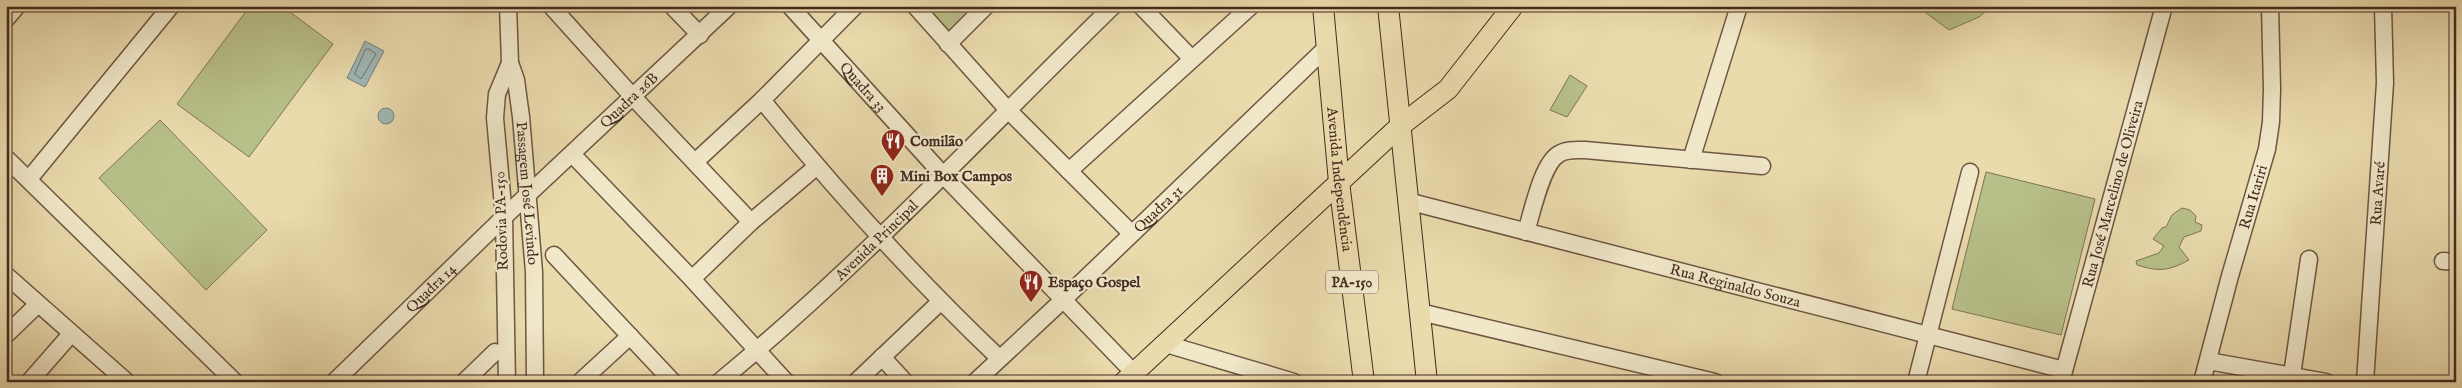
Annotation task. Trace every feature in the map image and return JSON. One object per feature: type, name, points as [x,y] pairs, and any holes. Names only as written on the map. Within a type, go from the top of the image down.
[{"type":"main road","name":"Avenida Independência","points":[[1323,6],[1339,182],[1364,382]]},
{"type":"main road","points":[[1388,6],[1427,382]]},
{"type":"main road","points":[[1129,377],[1400,126],[1448,89],[1513,6]]},
{"type":"street","points":[[6,19],[16,6]]},
{"type":"street","points":[[28,179],[171,6]]},
{"type":"street","name":"Passagem José Levindo","points":[[508,6],[510,63],[520,102],[534,272],[535,382]]},
{"type":"street","points":[[552,6],[633,97],[752,222]]},
{"type":"street","points":[[672,6],[700,35]]},
{"type":"street","name":"Quadra 26B","points":[[528,195],[729,6]]},
{"type":"street","name":"Quadra 33","points":[[790,6],[943,175],[1064,299]]},
{"type":"street","points":[[695,162],[762,100],[820,39],[855,6]]},
{"type":"street","points":[[914,6],[1008,109],[1131,233]]},
{"type":"street","points":[[948,44],[986,6]]},
{"type":"street","name":"Avenida Principal","points":[[719,382],[756,351],[880,237],[1113,6]]},
{"type":"street","points":[[1141,6],[1192,59]]},
{"type":"street","points":[[1068,171],[1250,6]]},
{"type":"street","points":[[1690,160],[1739,6]]},
{"type":"street","name":"Rua José Marcelino de Oliveira","points":[[2063,376],[2164,6]]},
{"type":"street","name":"Rua Itariri","points":[[2202,382],[2267,149],[2272,89],[2270,6]]},
{"type":"street","name":"Rua Avaré","points":[[2365,382],[2385,84],[2382,6]]},
{"type":"street","name":"Quadra 31","points":[[975,382],[998,358],[1064,299],[1327,47]]},
{"type":"street","name":"Rodovia PA-150","points":[[506,382],[504,217],[496,103],[502,80],[510,63]]},
{"type":"street","points":[[762,100],[816,166],[880,237],[940,302],[998,358]]},
{"type":"street","points":[[1526,232],[1547,167],[1559,153],[1585,150],[1762,166]]},
{"type":"street","points":[[572,154],[692,279],[786,382]]},
{"type":"street","points":[[6,158],[235,382]]},
{"type":"street","points":[[692,279],[752,222],[816,166]]},
{"type":"street","points":[[1916,382],[1970,172]]},
{"type":"street","name":"Quadra 14","points":[[334,382],[528,195]]},
{"type":"street","name":"Rua Reginaldo Souza","points":[[1407,201],[1928,336],[2063,376]]},
{"type":"street","points":[[554,254],[673,382]]},
{"type":"street","points":[[2301,378],[2309,259]]},
{"type":"street","points":[[6,275],[127,382]]},
{"type":"street","points":[[1064,299],[1129,377]]},
{"type":"street","points":[[856,382],[940,302]]},
{"type":"street","points":[[6,335],[38,304]]},
{"type":"street","points":[[1420,312],[1715,382]]},
{"type":"street","points":[[29,382],[71,334]]},
{"type":"street","points":[[580,382],[630,336]]},
{"type":"street","points":[[1166,344],[1294,382]]},
{"type":"street","points":[[464,382],[495,352]]},
{"type":"street","points":[[882,357],[905,382]]},
{"type":"street","points":[[2208,361],[2326,382]]},
{"type":"green space","points":[[250,6],[282,6],[333,44],[249,157],[177,104]]},
{"type":"green space","points":[[919,6],[965,6],[973,15],[950,38]]},
{"type":"green space","points":[[1927,6],[1992,6],[1979,17],[1949,30],[1925,12]]},
{"type":"green space","points":[[1570,75],[1587,86],[1567,117],[1550,110]]},
{"type":"green space","points":[[160,120],[267,230],[206,290],[99,178]]},
{"type":"green space","points":[[1986,172],[2095,199],[2061,335],[1952,309]]},
{"type":"green space","points":[[2182,208],[2190,210],[2196,216],[2195,222],[2202,225],[2201,231],[2184,237],[2179,247],[2189,260],[2164,269],[2152,269],[2137,265],[2136,261],[2159,253],[2164,246],[2153,239],[2162,228],[2166,227],[2172,215]]},
{"type":"water","points":[[365,41],[384,51],[365,87],[347,78]]},
{"type":"water","points":[[383,108],[389,108],[394,113],[392,122],[383,124],[378,119],[378,113]]},
{"type":"place","name":"Comilão","points":[[893,162]]},
{"type":"place","name":"Mini Box Campos","points":[[882,197]]},
{"type":"place","name":"Espaço Gospel","points":[[1031,303]]}]
